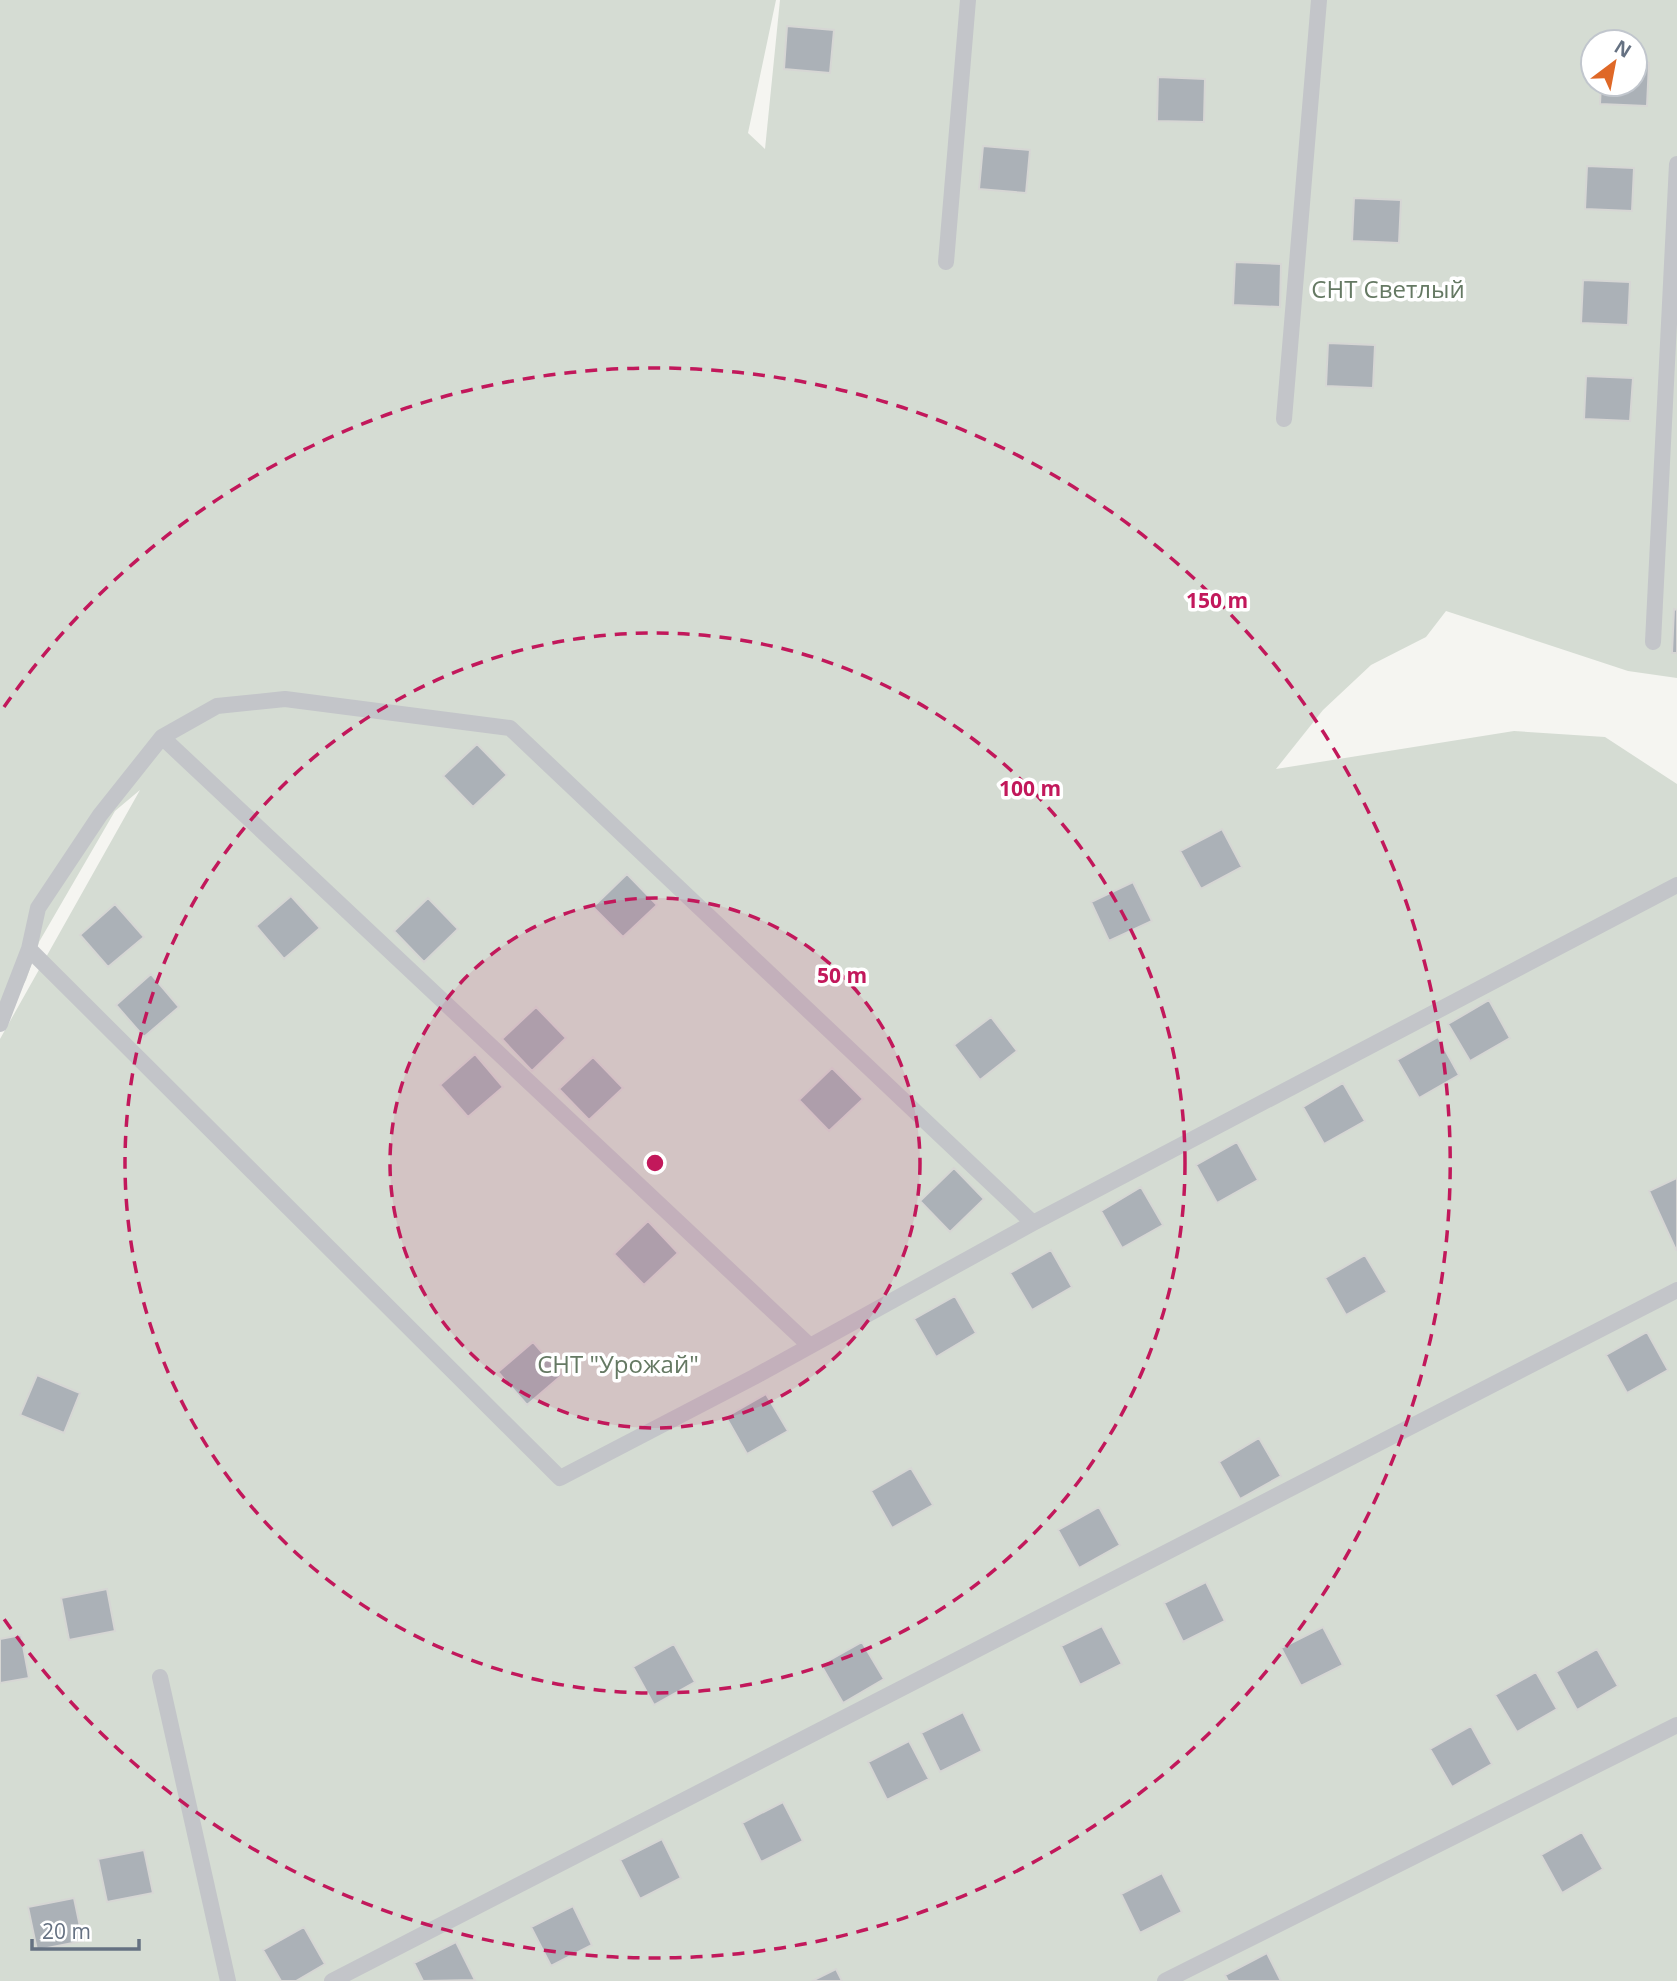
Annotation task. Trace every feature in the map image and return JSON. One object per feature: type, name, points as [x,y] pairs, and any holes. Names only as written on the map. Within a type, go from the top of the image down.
[{"type":"lane","points":[[946,262],[968,0]]},
{"type":"lane","points":[[1284,419],[1319,0]]},
{"type":"lane","points":[[1653,642],[1677,164]]},
{"type":"lane","points":[[0,1024],[29,949],[38,908],[100,816],[162,737],[218,706],[285,699],[510,728],[1033,1223]]},
{"type":"lane","points":[[162,737],[810,1346]]},
{"type":"lane","points":[[29,949],[560,1478],[810,1346],[1033,1223],[1677,885]]},
{"type":"lane","points":[[0,1007],[29,949]]},
{"type":"lane","points":[[332,1981],[1677,1290]]},
{"type":"lane","points":[[160,1677],[228,1981]]},
{"type":"lane","points":[[1165,1981],[1677,1725]]},
{"type":"green space","name":"СНТ \"Урожай\"","points":[[0,0],[776,0],[748,133],[765,149],[780,0],[1677,0],[1677,678],[1628,671],[1446,611],[1426,637],[1371,665],[1323,710],[1276,769],[1514,731],[1605,737],[1677,784],[1677,1981],[0,1981],[0,1039],[140,790],[115,811],[39,942],[26,980],[0,1024]]},
{"type":"building","points":[[787,26],[834,30],[830,73],[784,69]]},
{"type":"building","points":[[1158,77],[1205,79],[1204,122],[1157,121]]},
{"type":"building","points":[[1600,98],[1647,98],[1647,106],[1600,104]]},
{"type":"building","points":[[983,146],[1030,150],[1026,193],[979,189]]},
{"type":"building","points":[[1587,166],[1634,168],[1632,211],[1585,209]]},
{"type":"building","points":[[1354,198],[1401,200],[1399,243],[1352,241]]},
{"type":"building","points":[[1235,262],[1281,264],[1280,307],[1233,305]]},
{"type":"building","points":[[1583,280],[1630,282],[1628,325],[1581,323]]},
{"type":"building","points":[[1328,343],[1375,345],[1373,388],[1326,386]]},
{"type":"building","points":[[1586,376],[1633,378],[1630,421],[1584,419]]},
{"type":"building","points":[[1674,609],[1677,610],[1677,653],[1672,653]]},
{"type":"building","points":[[477,744],[507,775],[473,807],[443,776]]},
{"type":"building","points":[[1222,829],[1242,867],[1201,889],[1180,851]]},
{"type":"building","points":[[627,874],[657,905],[623,937],[593,907]]},
{"type":"building","points":[[1133,882],[1152,921],[1109,941],[1091,902]]},
{"type":"building","points":[[291,896],[320,928],[284,959],[256,926]]},
{"type":"building","points":[[428,898],[458,929],[424,962],[394,931]]},
{"type":"building","points":[[115,904],[144,937],[108,967],[80,935]]},
{"type":"building","points":[[151,974],[179,1007],[144,1037],[116,1005]]},
{"type":"building","points":[[1489,1000],[1510,1038],[1470,1061],[1448,1024]]},
{"type":"building","points":[[536,1007],[566,1038],[532,1071],[502,1039]]},
{"type":"building","points":[[991,1017],[1017,1051],[980,1080],[954,1045]]},
{"type":"building","points":[[1438,1037],[1459,1075],[1419,1098],[1397,1060]]},
{"type":"building","points":[[475,1054],[503,1087],[468,1117],[440,1085]]},
{"type":"building","points":[[593,1057],[623,1088],[589,1120],[559,1089]]},
{"type":"building","points":[[832,1068],[863,1099],[829,1131],[799,1100]]},
{"type":"building","points":[[1343,1083],[1365,1121],[1324,1144],[1303,1107]]},
{"type":"building","points":[[1237,1142],[1258,1180],[1217,1203],[1196,1165]]},
{"type":"building","points":[[954,1168],[984,1199],[950,1232],[920,1201]]},
{"type":"building","points":[[1677,1178],[1677,1250],[1676,1250],[1649,1191]]},
{"type":"building","points":[[1141,1187],[1163,1225],[1122,1248],[1101,1211]]},
{"type":"building","points":[[648,1221],[678,1253],[644,1285],[614,1254]]},
{"type":"building","points":[[1051,1250],[1072,1287],[1032,1310],[1010,1273]]},
{"type":"building","points":[[1365,1255],[1387,1292],[1346,1315],[1325,1278]]},
{"type":"building","points":[[955,1296],[976,1333],[936,1357],[914,1319]]},
{"type":"building","points":[[1647,1332],[1668,1370],[1627,1393],[1606,1355]]},
{"type":"building","points":[[533,1342],[562,1375],[527,1405],[498,1372]]},
{"type":"building","points":[[37,1375],[80,1393],[64,1433],[20,1415]]},
{"type":"building","points":[[766,1394],[788,1431],[747,1454],[726,1417]]},
{"type":"building","points":[[1259,1438],[1281,1476],[1240,1499],[1219,1462]]},
{"type":"building","points":[[911,1468],[933,1505],[892,1528],[871,1491]]},
{"type":"building","points":[[1099,1507],[1120,1545],[1079,1568],[1058,1530]]},
{"type":"building","points":[[1206,1582],[1225,1621],[1183,1642],[1164,1603]]},
{"type":"building","points":[[107,1589],[115,1631],[69,1640],[61,1598]]},
{"type":"building","points":[[1102,1626],[1122,1664],[1080,1685],[1061,1646]]},
{"type":"building","points":[[1323,1627],[1343,1665],[1301,1686],[1281,1648]]},
{"type":"building","points":[[21,1635],[29,1678],[0,1683],[0,1639]]},
{"type":"building","points":[[862,1642],[884,1679],[843,1703],[821,1665]]},
{"type":"building","points":[[674,1644],[695,1682],[654,1705],[633,1667]]},
{"type":"building","points":[[1597,1649],[1618,1686],[1577,1710],[1556,1672]]},
{"type":"building","points":[[1536,1672],[1557,1709],[1517,1732],[1495,1695]]},
{"type":"building","points":[[963,1712],[982,1751],[940,1772],[921,1733]]},
{"type":"building","points":[[1471,1726],[1492,1764],[1452,1787],[1430,1749]]},
{"type":"building","points":[[909,1741],[929,1779],[887,1800],[868,1762]]},
{"type":"building","points":[[783,1802],[803,1841],[761,1862],[742,1823]]},
{"type":"building","points":[[1582,1832],[1603,1869],[1562,1893],[1541,1855]]},
{"type":"building","points":[[662,1839],[681,1878],[640,1899],[620,1860]]},
{"type":"building","points":[[144,1850],[153,1893],[107,1902],[98,1859]]},
{"type":"building","points":[[1162,1873],[1182,1912],[1140,1933],[1121,1894]]},
{"type":"building","points":[[74,1898],[83,1941],[37,1950],[28,1907]]},
{"type":"building","points":[[573,1906],[592,1945],[551,1966],[531,1927]]},
{"type":"building","points":[[304,1927],[325,1964],[296,1981],[281,1981],[263,1950]]},
{"type":"building","points":[[456,1942],[475,1980],[423,1981],[414,1963]]},
{"type":"building","points":[[1267,1953],[1281,1981],[1228,1981],[1225,1975]]},
{"type":"building","points":[[836,1969],[842,1981],[812,1981]]},
{"type":"park label","name":"СНТ Светлый","points":[[1388,288]]}]
